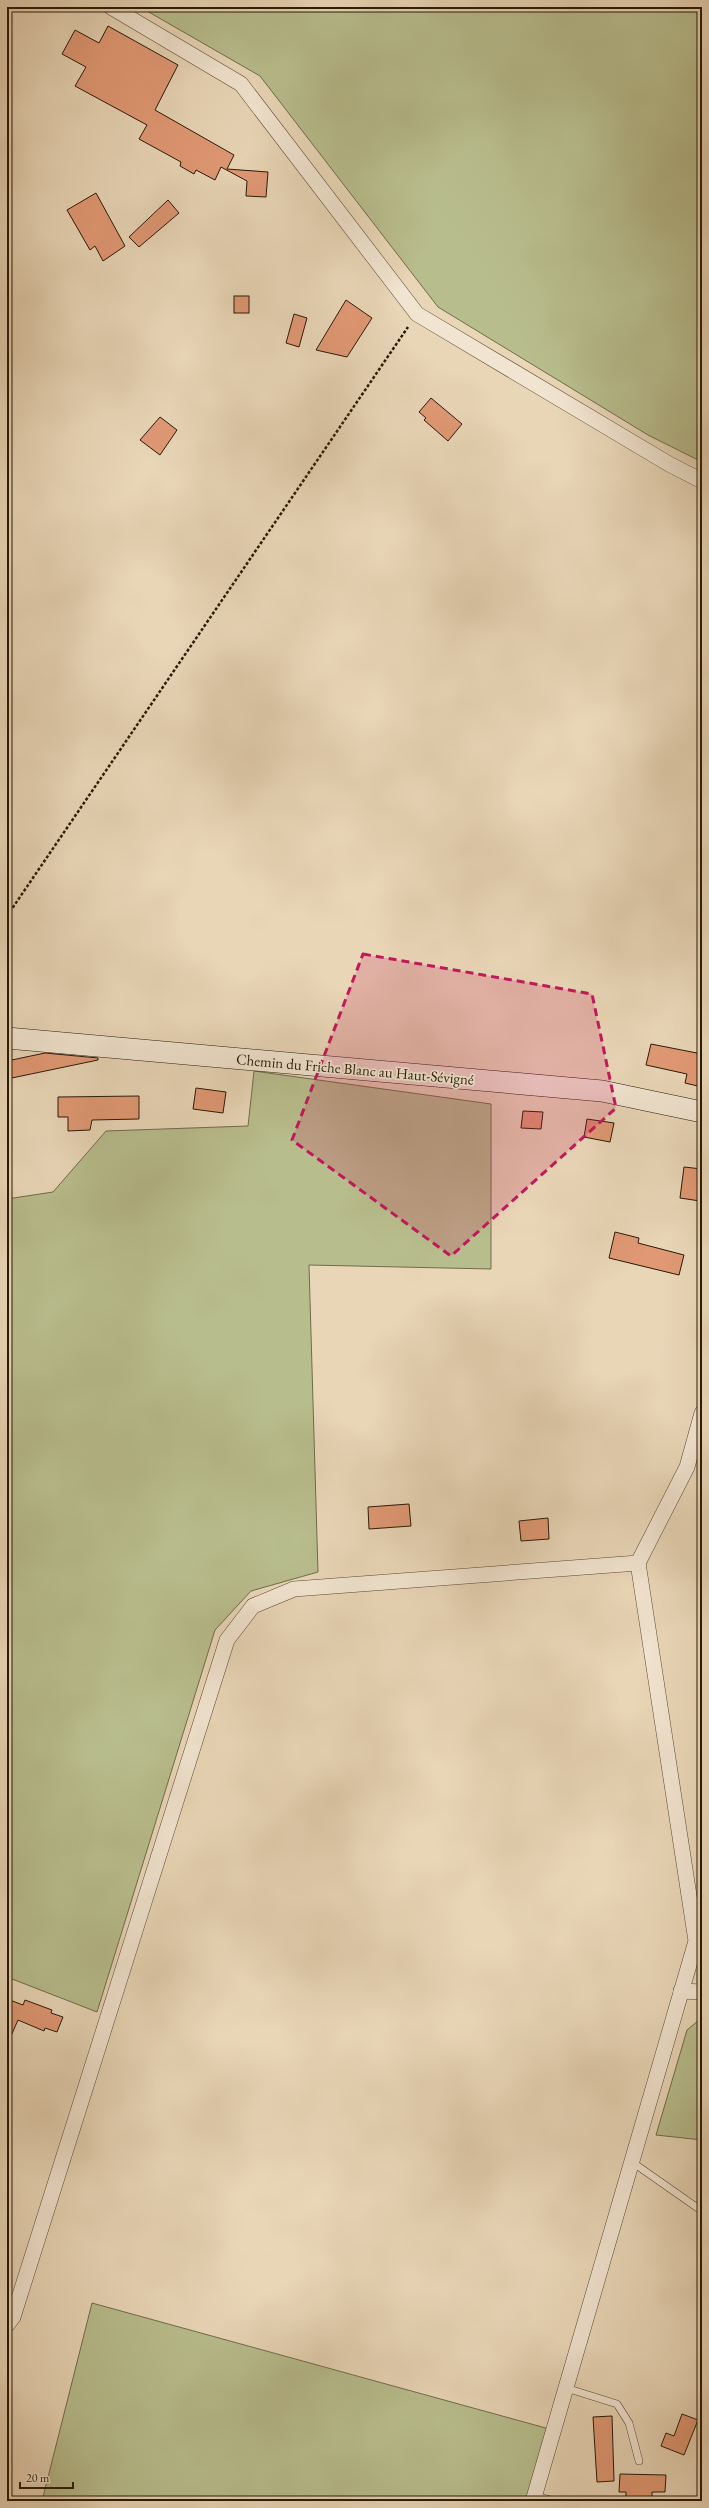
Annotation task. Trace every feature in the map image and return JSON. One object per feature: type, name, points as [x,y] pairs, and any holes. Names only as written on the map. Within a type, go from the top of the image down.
[{"type":"street","points":[[111,7],[241,84],[417,314],[669,464],[702,481]]},
{"type":"street","name":"Chemin du Friche Blanc au Haut-Sévigné","points":[[7,1038],[602,1091],[702,1112]]},
{"type":"street","points":[[534,2498],[696,1941],[638,1563],[687,1467],[702,1413]]},
{"type":"street","points":[[7,2325],[13,2317],[227,1640],[253,1606],[294,1588],[638,1563]]},
{"type":"street","points":[[681,1991],[702,1992]]},
{"type":"lane","points":[[631,2162],[702,2211]]},
{"type":"lane","points":[[566,2388],[617,2404],[629,2423],[639,2461]]},
{"type":"lane","points":[[534,2498],[555,2501]]},
{"type":"path","points":[[7,916],[417,314]]},
{"type":"highlighted area","points":[[363,954],[592,994],[616,1108],[451,1256],[292,1140]]},
{"type":"green space","points":[[140,7],[702,7],[702,462],[648,435],[438,307],[260,76]]},
{"type":"green space","points":[[254,1071],[491,1104],[491,1269],[309,1265],[318,1572],[251,1591],[215,1630],[97,2012],[7,1977],[7,1199],[53,1192],[106,1131],[248,1126]]},
{"type":"green space","points":[[699,2020],[702,2020],[702,2140],[656,2135],[687,2030]]},
{"type":"green space","points":[[92,2303],[553,2430],[533,2501],[42,2501]]},
{"type":"building","points":[[108,26],[178,65],[155,110],[234,155],[227,169],[268,172],[266,197],[246,196],[247,181],[221,167],[215,180],[196,170],[194,174],[180,166],[181,162],[139,139],[147,125],[75,86],[86,67],[62,54],[75,30],[99,43]]},
{"type":"building","points":[[96,193],[125,246],[103,261],[95,246],[90,250],[67,210]]},
{"type":"building","points":[[168,200],[179,213],[139,247],[129,237]]},
{"type":"building","points":[[234,296],[249,296],[249,313],[234,313]]},
{"type":"building","points":[[346,300],[372,318],[347,357],[316,350]]},
{"type":"building","points":[[294,314],[307,318],[299,347],[286,343]]},
{"type":"building","points":[[431,398],[462,424],[448,441],[424,420],[426,418],[419,412]]},
{"type":"building","points":[[160,417],[177,430],[160,455],[140,440]]},
{"type":"building","points":[[651,1044],[702,1054],[702,1087],[685,1083],[687,1074],[646,1065]]},
{"type":"building","points":[[45,1053],[98,1058],[98,1060],[7,1079],[7,1061]]},
{"type":"building","points":[[196,1088],[226,1092],[223,1113],[193,1109]]},
{"type":"building","points":[[139,1096],[139,1119],[92,1120],[90,1130],[68,1131],[68,1117],[58,1117],[58,1097]]},
{"type":"building","points":[[523,1111],[543,1112],[541,1129],[521,1128]]},
{"type":"building","points":[[587,1119],[614,1123],[610,1142],[584,1137]]},
{"type":"building","points":[[684,1167],[702,1169],[700,1201],[680,1198]]},
{"type":"building","points":[[615,1232],[639,1238],[638,1243],[684,1255],[679,1275],[609,1258]]},
{"type":"building","points":[[409,1504],[411,1526],[369,1529],[368,1507]]},
{"type":"building","points":[[548,1518],[549,1539],[521,1541],[519,1521]]},
{"type":"building","points":[[7,1999],[23,2005],[25,2000],[52,2010],[51,2013],[63,2017],[57,2032],[45,2028],[44,2031],[18,2020],[7,2045]]},
{"type":"building","points":[[682,2414],[698,2420],[684,2455],[661,2446],[666,2433],[674,2436]]},
{"type":"building","points":[[612,2416],[614,2481],[597,2482],[593,2417]]},
{"type":"building","points":[[620,2474],[666,2475],[665,2492],[652,2492],[652,2501],[626,2501],[626,2492],[619,2492]]}]
